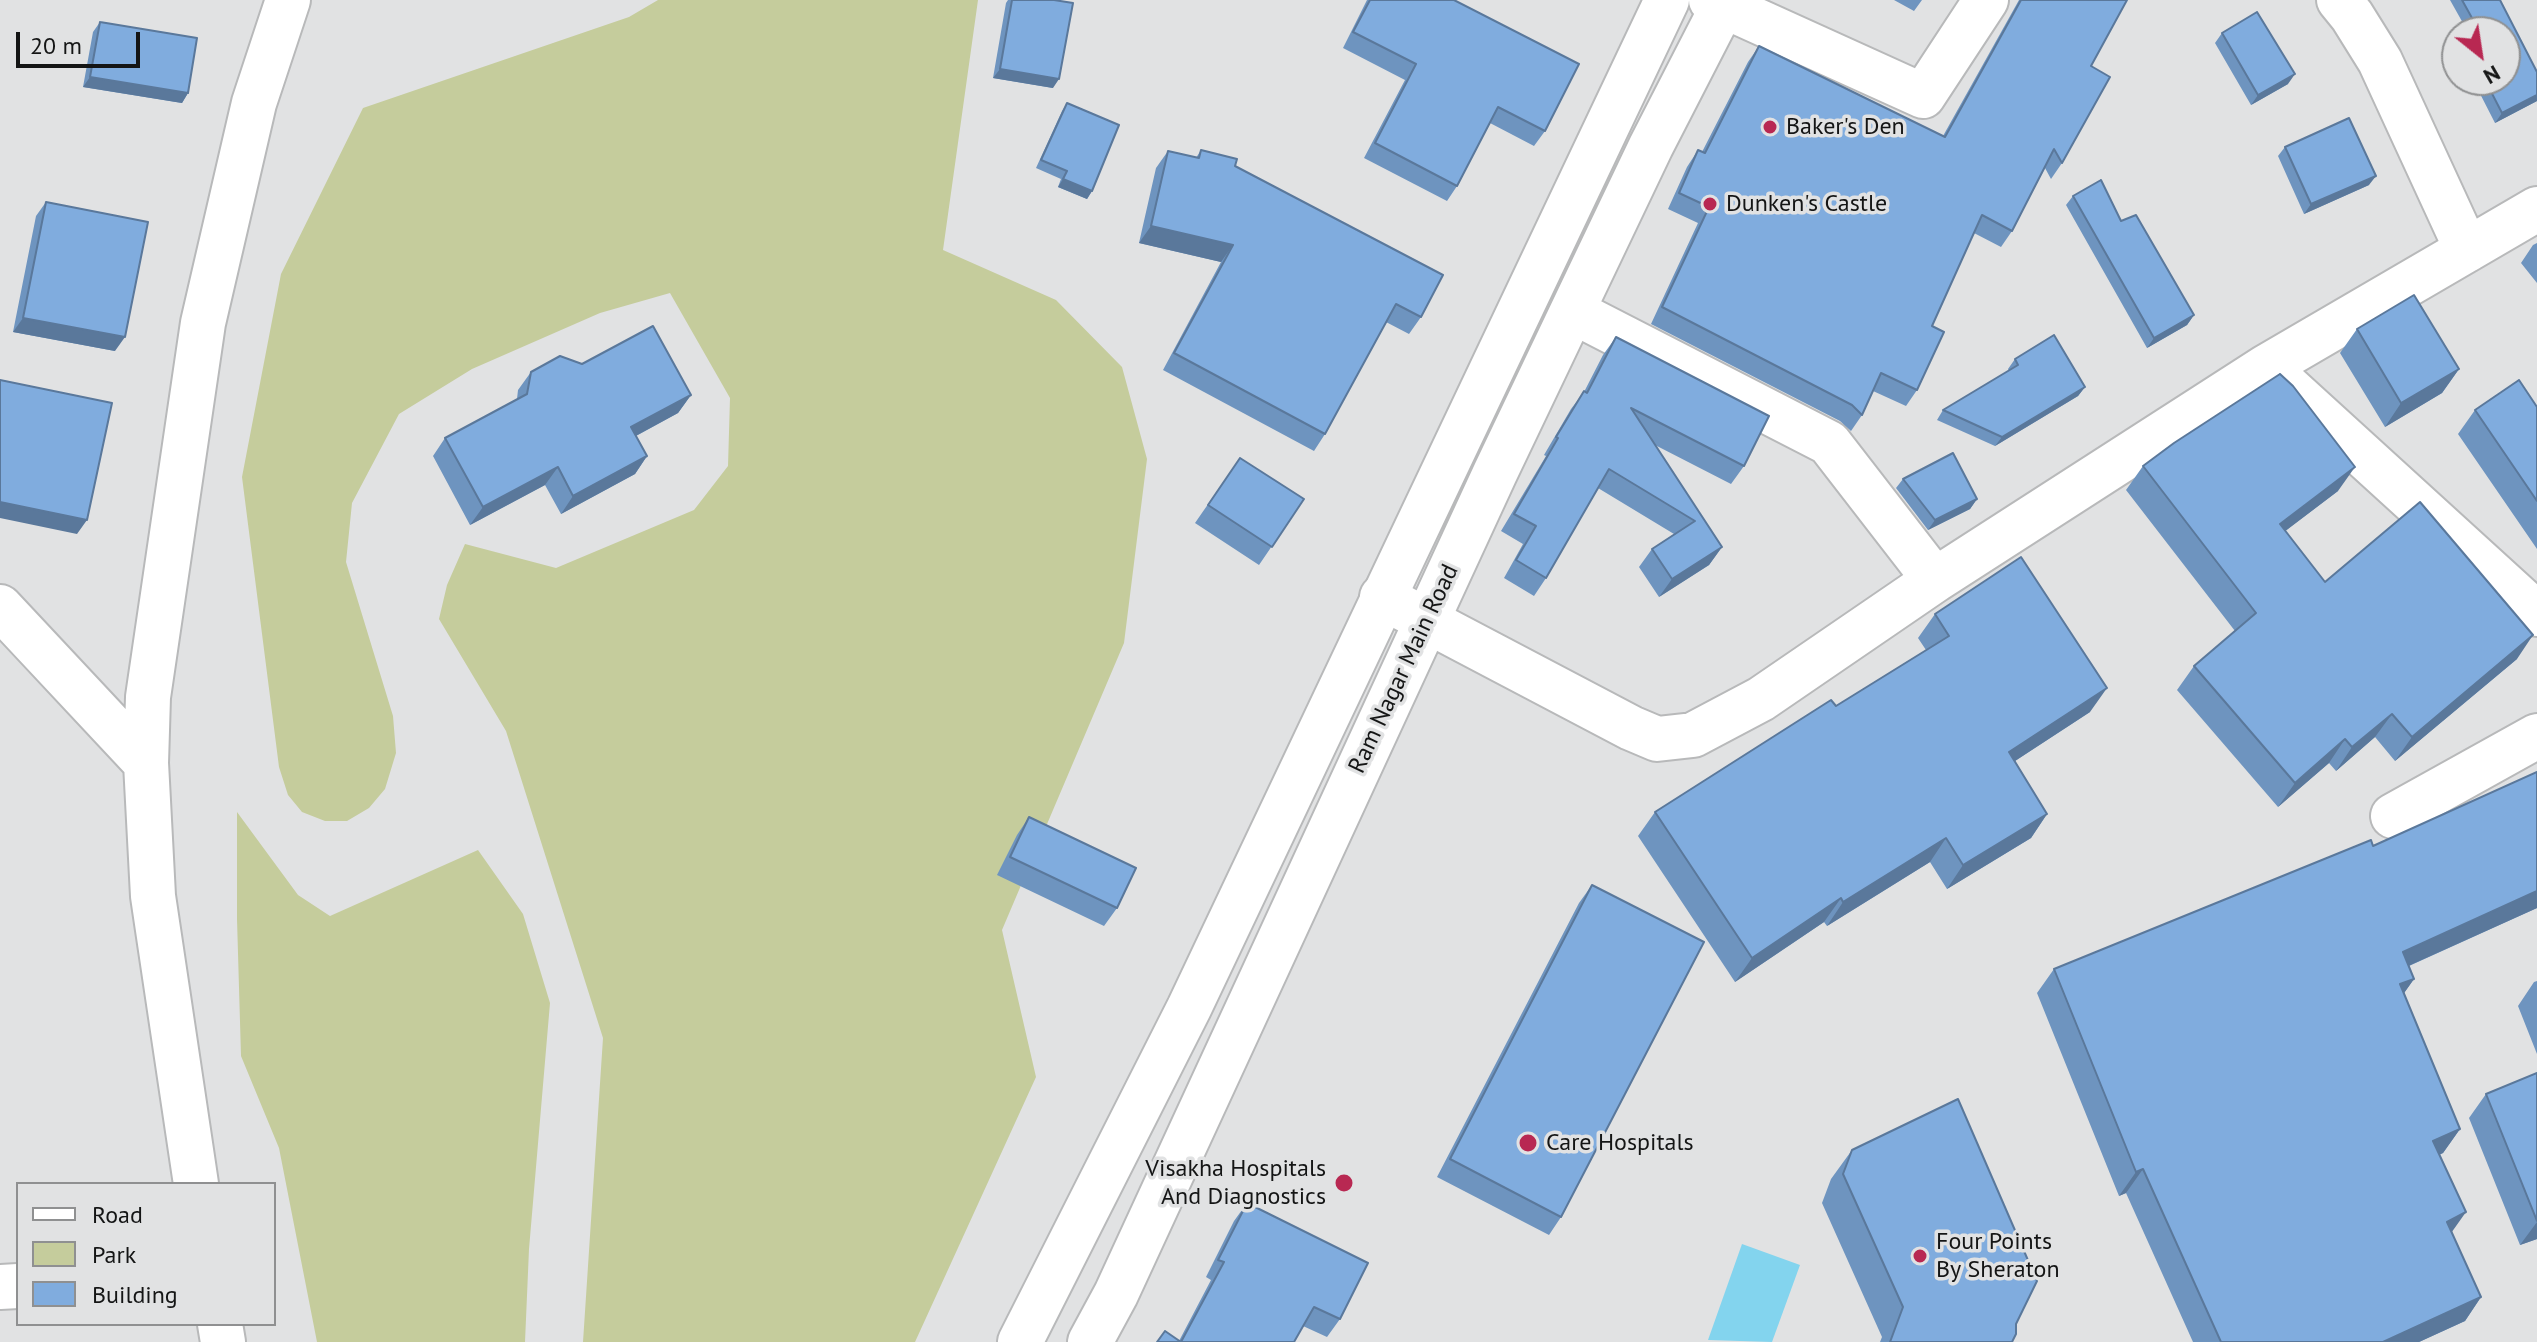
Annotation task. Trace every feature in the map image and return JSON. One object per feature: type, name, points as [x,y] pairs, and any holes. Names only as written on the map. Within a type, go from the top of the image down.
[{"type":"street","points":[[196,1182],[153,896],[146,763],[148,697],[203,323],[254,103],[288,0]]},
{"type":"street","points":[[1020,1342],[1189,1008],[1667,0]]},
{"type":"street","points":[[1720,2],[1923,96],[1986,0]]},
{"type":"street","points":[[2339,0],[2380,61],[2467,250]]},
{"type":"street","name":"Ram Nagar Main Road","points":[[1090,1342],[1116,1294],[1495,473],[1720,2]]},
{"type":"street","points":[[1382,597],[1631,728],[1657,739],[1693,735],[1761,699],[1935,580],[2266,367],[2537,209]]},
{"type":"street","points":[[1574,312],[1829,443],[1935,580]]},
{"type":"street","points":[[2266,367],[2537,614]]},
{"type":"street","points":[[0,607],[146,763]]},
{"type":"street","points":[[2393,816],[2537,736]]},
{"type":"green space","points":[[658,0],[978,0],[943,250],[1056,300],[1122,367],[1147,459],[1124,643],[1002,930],[1036,1077],[915,1342],[583,1342],[603,1038],[506,731],[439,619],[447,585],[465,544],[556,568],[694,510],[728,466],[730,398],[670,293],[600,313],[472,369],[399,414],[352,503],[346,562],[393,716],[396,753],[385,789],[369,808],[347,821],[325,821],[302,812],[288,795],[279,767],[242,477],[281,274],[363,108],[629,17]]},
{"type":"green space","points":[[237,812],[298,895],[330,916],[478,850],[523,914],[550,1003],[529,1249],[525,1342],[317,1342],[279,1148],[241,1056]]},
{"type":"water","points":[[1742,1244],[1800,1265],[1772,1342],[1708,1340]]},
{"type":"building","points":[[1012,0],[1073,3],[1059,79],[1000,69]]},
{"type":"building","points":[[1370,0],[1454,0],[1579,64],[1545,131],[1498,107],[1457,186],[1375,143],[1416,64],[1353,32]]},
{"type":"building","points":[[2021,0],[2127,0],[2091,66],[2110,77],[2062,163],[2054,149],[2012,231],[1982,215],[1932,326],[1944,332],[1917,390],[1881,373],[1862,415],[1852,405],[1662,307],[1709,207],[1679,193],[1698,150],[1705,153],[1759,46],[1945,137]]},
{"type":"building","points":[[2462,0],[2500,0],[2508,16],[2471,16]]},
{"type":"building","points":[[2257,12],[2295,74],[2258,95],[2222,33]]},
{"type":"building","points":[[100,22],[197,38],[188,93],[90,77]]},
{"type":"building","points":[[2521,41],[2537,72],[2537,95],[2502,113],[2493,96],[2521,96]]},
{"type":"building","points":[[1067,103],[1119,125],[1092,191],[1063,179],[1067,171],[1041,160]]},
{"type":"building","points":[[2349,118],[2376,176],[2311,204],[2285,147]]},
{"type":"building","points":[[1201,150],[1237,159],[1235,166],[1443,275],[1421,317],[1396,304],[1325,434],[1174,353],[1233,245],[1151,226],[1168,151],[1199,158]]},
{"type":"building","points":[[2101,180],[2121,221],[2136,215],[2194,315],[2154,338],[2073,196]]},
{"type":"building","points":[[46,202],[148,222],[125,337],[23,318]]},
{"type":"building","points":[[2414,295],[2459,369],[2401,403],[2357,329]]},
{"type":"building","points":[[653,326],[691,395],[631,427],[647,456],[573,496],[558,467],[483,507],[445,438],[527,394],[531,372],[560,356],[582,364]]},
{"type":"building","points":[[2054,335],[2085,387],[2002,437],[1943,410],[2018,365],[2015,359]]},
{"type":"building","points":[[1616,337],[1769,416],[1744,466],[1631,408],[1722,547],[1672,579],[1652,549],[1695,521],[1609,469],[1546,578],[1516,560],[1536,526],[1514,514],[1556,437],[1584,391],[1587,393]]},
{"type":"building","points":[[2280,374],[2293,386],[2355,467],[2280,524],[2325,582],[2420,502],[2533,635],[2412,737],[2392,714],[2352,747],[2345,739],[2295,783],[2194,666],[2256,613],[2143,466]]},
{"type":"building","points":[[0,380],[112,403],[87,520],[0,502]]},
{"type":"building","points":[[2519,380],[2537,407],[2537,501],[2475,410]]},
{"type":"building","points":[[1953,453],[1977,499],[1935,520],[1903,479]]},
{"type":"building","points":[[1240,458],[1304,499],[1272,547],[1208,505]]},
{"type":"building","points":[[2021,557],[2107,688],[2009,752],[2047,814],[1963,865],[1946,838],[1843,902],[1841,898],[1752,958],[1655,812],[1831,700],[1836,706],[1949,636],[1935,614]]},
{"type":"building","points":[[2537,772],[2537,891],[2403,952],[2414,979],[2400,984],[2460,1129],[2433,1141],[2466,1212],[2447,1222],[2481,1297],[2383,1342],[2221,1342],[2143,1169],[2136,1172],[2054,969],[2371,840],[2373,846]]},
{"type":"building","points":[[1029,817],[1136,868],[1117,908],[1010,857]]},
{"type":"building","points":[[1592,885],[1704,942],[1561,1217],[1450,1159]]},
{"type":"building","points":[[2537,1073],[2537,1221],[2486,1094]]},
{"type":"building","name":"Four Points By Sheraton","points":[[1958,1099],[2037,1281],[2016,1324],[2012,1342],[1890,1342],[1903,1307],[1843,1174],[1852,1150]]},
{"type":"building","points":[[1247,1203],[1368,1263],[1340,1319],[1314,1307],[1294,1342],[1181,1342],[1224,1262],[1218,1260]]},
{"type":"building","points":[[1165,1331],[1181,1342],[1157,1342]]},
{"type":"place","name":"Baker's Den","points":[[1770,127]]},
{"type":"place","name":"Dunken's Castle","points":[[1710,204]]},
{"type":"place","name":"Care Hospitals","points":[[1528,1143]]},
{"type":"place","name":"Visakha Hospitals And Diagnostics","points":[[1344,1183]]},
{"type":"place","name":"Four Points By Sheraton","points":[[1920,1256]]}]
